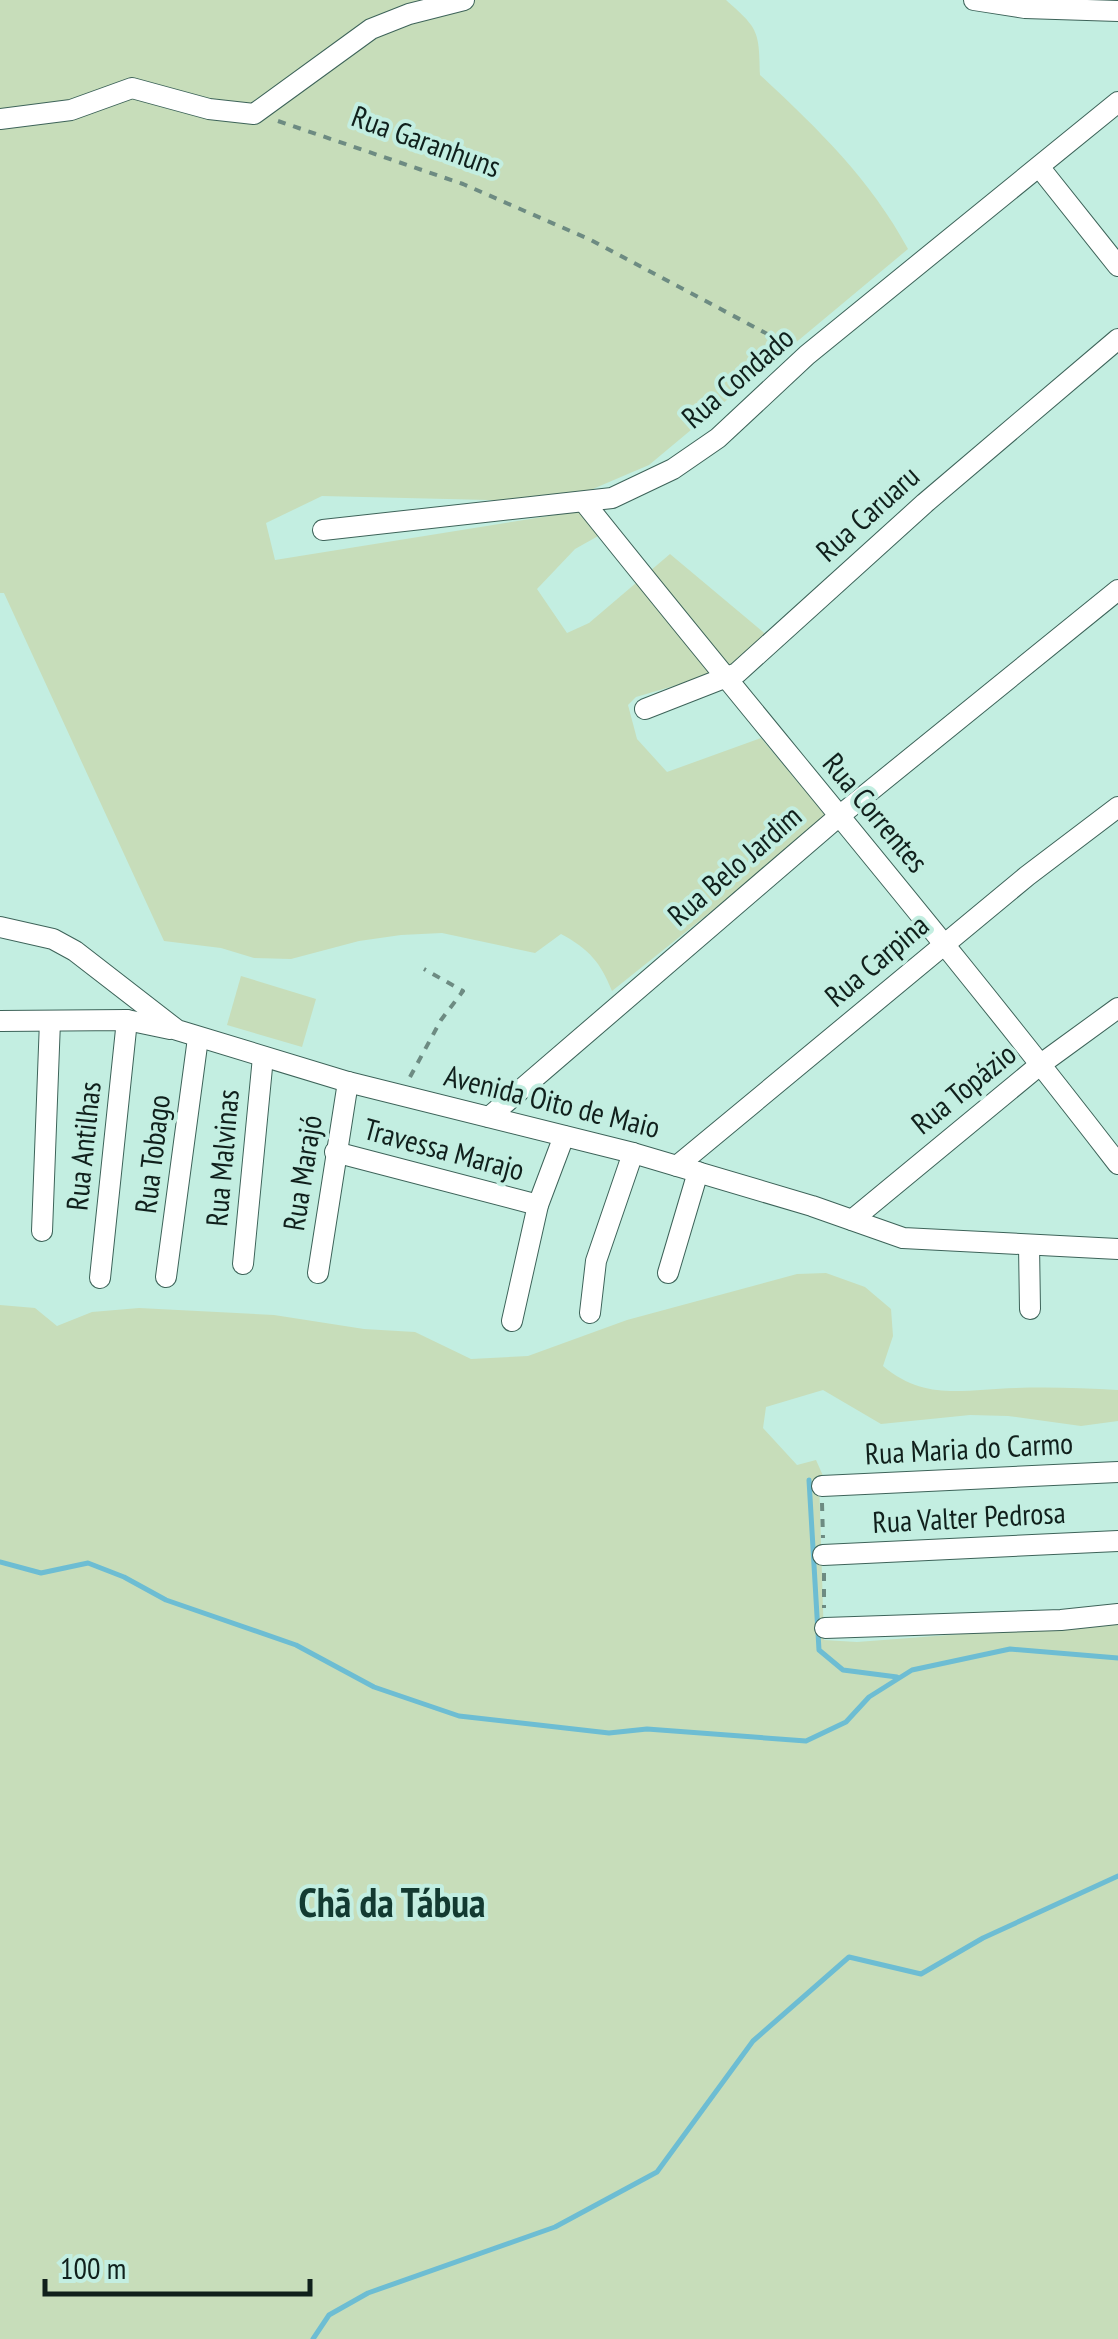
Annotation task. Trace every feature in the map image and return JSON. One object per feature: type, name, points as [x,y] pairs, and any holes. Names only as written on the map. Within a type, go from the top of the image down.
[{"type":"street","points":[[0,118],[70,110],[132,88],[209,109],[254,114],[370,29],[464,0]]},
{"type":"street","points":[[974,0],[1025,8],[1118,11]]},
{"type":"street","name":"Rua Condado","points":[[323,530],[612,498],[673,469],[703,450],[808,356],[1118,102]]},
{"type":"street","points":[[1040,168],[1118,266]]},
{"type":"street","name":"Rua Caruaru","points":[[645,710],[737,673],[925,503],[1118,340]]},
{"type":"street","name":"Rua Correntes","points":[[584,502],[838,818],[946,944],[1118,1164]]},
{"type":"street","name":"Rua Belo Jardim","points":[[489,1116],[838,818],[1118,590]]},
{"type":"street","name":"Rua Carpina","points":[[687,1169],[946,944],[1118,806]]},
{"type":"street","name":"Avenida Oito de Maio","points":[[0,927],[53,940],[75,952],[177,1030],[348,1082],[632,1153],[852,1220],[886,1234],[921,1241],[1118,1249]]},
{"type":"street","name":"Rua Topázio","points":[[852,1220],[1041,1064],[1118,1008]]},
{"type":"street","points":[[0,1021],[127,1020],[177,1030]]},
{"type":"street","name":"Rua Antilhas","points":[[100,1278],[127,1020]]},
{"type":"street","points":[[42,1231],[50,1021]]},
{"type":"street","name":"Rua Tobago","points":[[166,1277],[198,1038]]},
{"type":"street","name":"Rua Malvinas","points":[[243,1264],[263,1056]]},
{"type":"street","name":"Rua Marajó","points":[[318,1273],[348,1082]]},
{"type":"street","points":[[512,1321],[538,1205],[564,1136]]},
{"type":"street","name":"Travessa Marajo","points":[[335,1152],[538,1205]]},
{"type":"street","points":[[590,1313],[596,1261],[632,1153]]},
{"type":"street","points":[[668,1273],[687,1169]]},
{"type":"street","points":[[1030,1245],[1030,1309]]},
{"type":"street","name":"Rua Maria do Carmo","points":[[822,1486],[1118,1472]]},
{"type":"street","name":"Rua Valter Pedrosa","points":[[823,1555],[1118,1540]]},
{"type":"street","points":[[825,1628],[1030,1622],[1118,1614]]},
{"type":"path","name":"Rua Garanhuns","points":[[254,114],[463,184],[592,240],[808,356]]},
{"type":"path","points":[[402,1095],[441,1020],[464,991],[424,970]]},
{"type":"green space","points":[[0,0],[726,0],[755,32],[760,75],[841,156],[893,224],[908,249],[649,465],[581,494],[529,501],[322,496],[266,523],[275,560],[580,511],[600,535],[575,549],[537,589],[567,633],[589,623],[670,554],[769,637],[732,669],[636,697],[628,705],[637,739],[667,772],[761,738],[828,818],[612,991],[593,958],[561,934],[535,953],[442,933],[359,941],[291,959],[254,958],[221,948],[164,941],[4,593],[0,593]]},
{"type":"green space","points":[[241,976],[316,999],[302,1047],[227,1025]]},
{"type":"green space","points":[[826,1273],[865,1287],[891,1309],[893,1336],[883,1366],[915,1385],[946,1391],[1118,1390],[1118,1421],[1081,1426],[970,1415],[881,1424],[823,1390],[766,1407],[763,1428],[797,1465],[816,1460],[824,1478],[819,1481],[824,1640],[857,1642],[1118,1622],[1118,2339],[0,2339],[0,1305],[35,1308],[57,1326],[92,1312],[139,1308],[274,1315],[364,1329],[415,1332],[471,1359],[528,1356],[627,1320],[797,1274]]},
{"type":"waterway","points":[[809,1480],[819,1650],[843,1670],[897,1677]]},
{"type":"waterway","points":[[0,1562],[41,1573],[88,1563],[166,1600],[296,1645],[374,1687],[459,1716],[609,1733],[647,1729],[806,1741],[846,1722],[869,1697],[912,1670],[1010,1649],[1118,1658]]},
{"type":"waterway","points":[[313,2339],[329,2315],[368,2293],[555,2227],[657,2172],[753,2041],[849,1957],[921,1974],[983,1938],[1118,1876]]},
{"type":"district","name":"Chã da Tábua","points":[[392,1903]]}]
